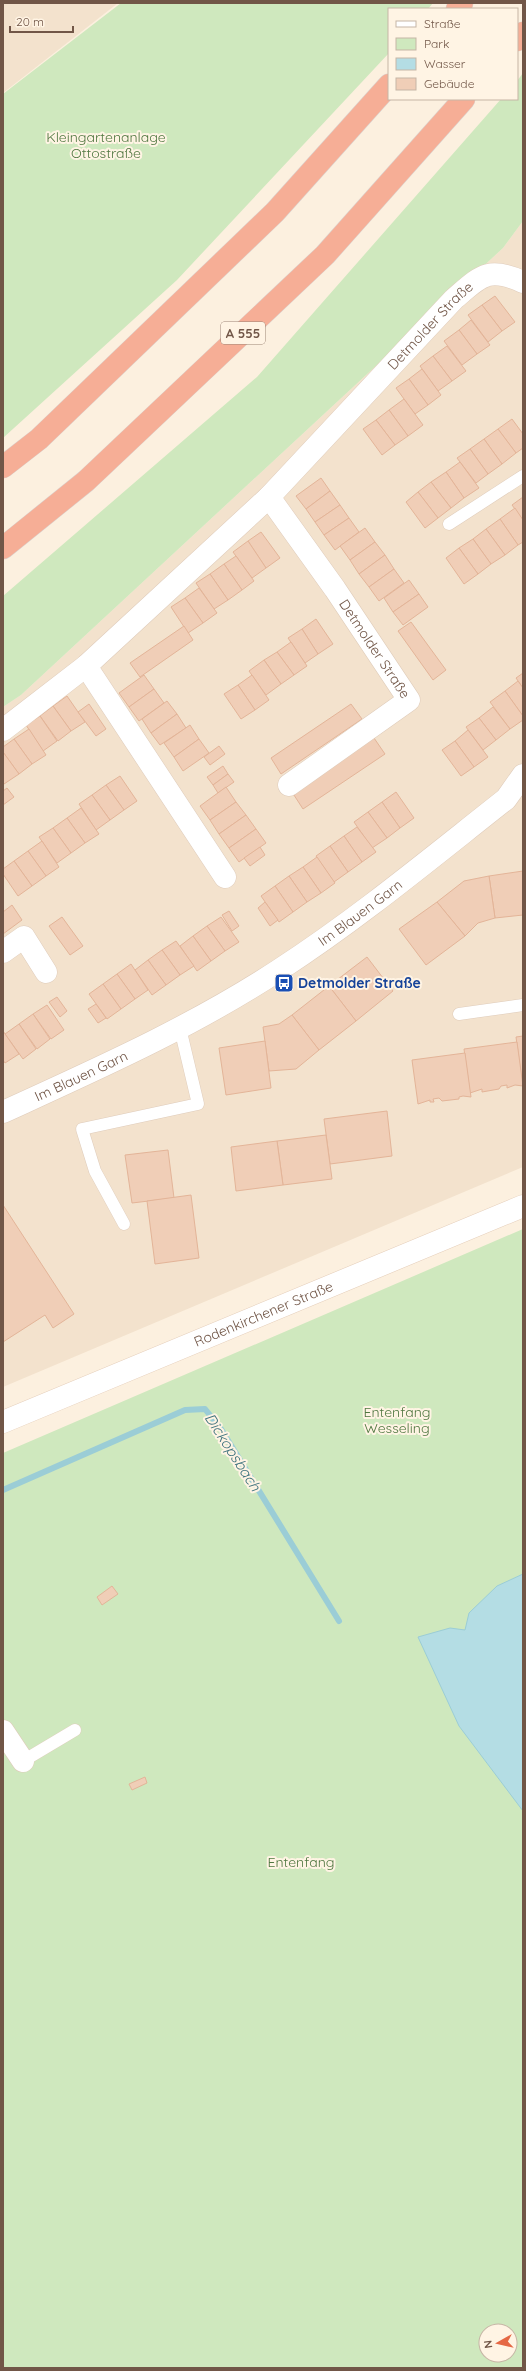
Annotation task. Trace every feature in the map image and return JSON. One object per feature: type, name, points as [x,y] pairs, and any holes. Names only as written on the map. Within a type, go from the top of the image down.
[{"type":"highway","points":[[3,467],[38,439],[275,212],[388,86]]},
{"type":"highway","name":"A 555","points":[[3,548],[86,481],[325,255],[463,100]]},
{"type":"street","name":"Detmolder Straße","points":[[3,730],[86,666],[269,497],[454,300],[478,279],[494,273],[510,276],[523,282]]},
{"type":"street","name":"Detmolder Straße","points":[[269,497],[335,589],[409,700],[289,784]]},
{"type":"street","points":[[86,666],[225,877]]},
{"type":"street","name":"Im Blauen Garn","points":[[3,1112],[180,1028],[278,971],[351,921],[506,799],[523,775]]},
{"type":"street","points":[[3,952],[24,937],[46,972]]},
{"type":"street","name":"Rodenkirchener Straße","points":[[3,1422],[157,1360],[523,1206]]},
{"type":"street","points":[[3,1732],[22,1761]]},
{"type":"lane","points":[[449,524],[523,476]]},
{"type":"lane","points":[[459,1014],[523,1005]]},
{"type":"lane","points":[[124,1224],[95,1171],[82,1129],[198,1104],[180,1028]]},
{"type":"lane","points":[[22,1761],[75,1730]]},
{"type":"shaded area","points":[[3,3],[118,3],[3,93]]},
{"type":"shaded area","points":[[523,221],[523,1167],[3,1387],[3,707],[21,695],[503,248]]},
{"type":"green space","name":"Kleingartenanlage Ottostraße","points":[[121,3],[433,3],[429,8],[388,8],[388,54],[177,280],[3,438],[3,94]]},
{"type":"green space","points":[[523,73],[523,221],[503,248],[21,695],[3,707],[3,596],[257,377],[500,100],[518,100],[518,80]]},
{"type":"green space","name":"Entenfang","points":[[523,1229],[523,2368],[3,2368],[3,1453]]},
{"type":"water","points":[[523,1574],[523,1811],[459,1726],[418,1637],[450,1628],[465,1630],[469,1613],[497,1586]]},
{"type":"building","points":[[495,296],[515,322],[502,331],[482,305]]},
{"type":"building","points":[[482,305],[502,331],[488,342],[468,315]]},
{"type":"building","points":[[471,320],[490,345],[477,354],[459,330]]},
{"type":"building","points":[[459,330],[477,354],[462,365],[444,341]]},
{"type":"building","points":[[447,346],[466,371],[452,381],[433,356]]},
{"type":"building","points":[[433,356],[452,381],[438,391],[420,366]]},
{"type":"building","points":[[422,369],[441,395],[428,405],[409,379]]},
{"type":"building","points":[[409,379],[428,405],[415,414],[396,388]]},
{"type":"building","points":[[404,399],[423,425],[408,436],[389,410]]},
{"type":"building","points":[[389,410],[408,436],[395,445],[376,420]]},
{"type":"building","points":[[512,419],[523,434],[523,448],[516,453],[498,429]]},
{"type":"building","points":[[376,420],[395,445],[382,455],[363,429]]},
{"type":"building","points":[[498,429],[516,453],[502,464],[484,439]]},
{"type":"building","points":[[484,439],[502,464],[488,474],[470,449]]},
{"type":"building","points":[[470,449],[488,474],[476,483],[457,458]]},
{"type":"building","points":[[460,462],[479,488],[464,498],[446,472]]},
{"type":"building","points":[[446,472],[464,498],[451,508],[431,482]]},
{"type":"building","points":[[321,478],[330,491],[306,509],[296,496]]},
{"type":"building","points":[[431,482],[451,508],[438,518],[418,492]]},
{"type":"building","points":[[330,491],[340,505],[315,522],[306,509]]},
{"type":"building","points":[[418,492],[438,518],[425,528],[406,502]]},
{"type":"building","points":[[523,497],[523,520],[512,505]]},
{"type":"building","points":[[340,505],[349,518],[324,535],[315,522]]},
{"type":"building","points":[[515,508],[523,520],[523,542],[518,545],[500,519]]},
{"type":"building","points":[[349,518],[359,532],[335,550],[324,535]]},
{"type":"building","points":[[500,519],[518,545],[505,555],[486,529]]},
{"type":"building","points":[[365,528],[375,542],[350,560],[340,546]]},
{"type":"building","points":[[486,529],[505,555],[491,564],[473,539]]},
{"type":"building","points":[[261,532],[280,558],[266,568],[248,541]]},
{"type":"building","points":[[473,539],[491,564],[478,574],[459,548]]},
{"type":"building","points":[[248,541],[266,568],[252,578],[233,552]]},
{"type":"building","points":[[375,542],[385,555],[359,574],[350,560]]},
{"type":"building","points":[[459,548],[478,574],[464,584],[446,558]]},
{"type":"building","points":[[385,555],[394,569],[369,587],[359,574]]},
{"type":"building","points":[[236,556],[254,581],[242,590],[224,564]]},
{"type":"building","points":[[224,564],[242,590],[228,600],[210,574]]},
{"type":"building","points":[[394,569],[404,583],[379,601],[369,587]]},
{"type":"building","points":[[210,574],[228,600],[214,609],[196,583]]},
{"type":"building","points":[[409,580],[419,594],[393,612],[384,598]]},
{"type":"building","points":[[199,588],[217,613],[203,623],[185,598]]},
{"type":"building","points":[[419,594],[428,607],[403,625],[393,612]]},
{"type":"building","points":[[185,598],[203,623],[188,633],[171,607]]},
{"type":"building","points":[[316,619],[333,644],[318,654],[302,629]]},
{"type":"building","points":[[411,622],[446,670],[433,680],[398,631]]},
{"type":"building","points":[[184,626],[193,640],[140,677],[130,663]]},
{"type":"building","points":[[302,629],[318,654],[305,663],[288,638]]},
{"type":"building","points":[[291,642],[307,666],[294,675],[277,652]]},
{"type":"building","points":[[277,652],[294,675],[281,684],[264,660]]},
{"type":"building","points":[[264,660],[281,684],[266,695],[249,671]]},
{"type":"building","points":[[523,673],[523,688],[516,678]]},
{"type":"building","points":[[144,675],[154,689],[129,707],[119,693]]},
{"type":"building","points":[[252,675],[269,700],[255,710],[238,685]]},
{"type":"building","points":[[518,681],[523,688],[523,716],[505,691]]},
{"type":"building","points":[[238,685],[255,710],[241,719],[224,694]]},
{"type":"building","points":[[154,689],[164,703],[139,721],[129,707]]},
{"type":"building","points":[[505,691],[523,716],[523,720],[510,729],[490,702]]},
{"type":"building","points":[[67,696],[85,722],[71,731],[53,706]]},
{"type":"building","points":[[167,701],[177,714],[151,733],[142,719]]},
{"type":"building","points":[[89,704],[106,729],[96,736],[78,712]]},
{"type":"building","points":[[351,704],[362,719],[281,774],[271,758]]},
{"type":"building","points":[[53,706],[71,731],[58,741],[40,716]]},
{"type":"building","points":[[493,707],[510,729],[496,740],[479,718]]},
{"type":"building","points":[[177,714],[186,728],[160,745],[151,733]]},
{"type":"building","points":[[40,716],[57,741],[43,751],[26,725]]},
{"type":"building","points":[[479,718],[496,740],[483,750],[466,727]]},
{"type":"building","points":[[190,725],[199,739],[174,757],[164,743]]},
{"type":"building","points":[[29,729],[46,755],[32,764],[14,739]]},
{"type":"building","points":[[468,730],[488,757],[474,767],[455,741]]},
{"type":"building","points":[[374,738],[385,754],[303,809],[292,792]]},
{"type":"building","points":[[14,739],[32,764],[19,774],[3,752],[3,747]]},
{"type":"building","points":[[199,739],[209,753],[183,771],[174,757]]},
{"type":"building","points":[[455,741],[474,767],[461,776],[442,750]]},
{"type":"building","points":[[219,746],[225,754],[210,765],[204,757]]},
{"type":"building","points":[[3,752],[19,774],[4,784],[3,782]]},
{"type":"building","points":[[223,766],[228,774],[213,785],[207,777]]},
{"type":"building","points":[[228,774],[234,782],[218,793],[213,785]]},
{"type":"building","points":[[120,776],[137,801],[124,810],[106,785]]},
{"type":"building","points":[[106,785],[124,810],[110,820],[92,795]]},
{"type":"building","points":[[226,787],[236,802],[210,820],[200,806]]},
{"type":"building","points":[[7,788],[14,797],[3,805],[3,791]]},
{"type":"building","points":[[396,792],[414,818],[400,828],[382,802]]},
{"type":"building","points":[[92,795],[110,820],[96,830],[79,804]]},
{"type":"building","points":[[236,802],[246,815],[219,834],[210,820]]},
{"type":"building","points":[[382,802],[400,828],[387,838],[368,812]]},
{"type":"building","points":[[81,808],[99,834],[85,843],[67,818]]},
{"type":"building","points":[[368,812],[387,838],[372,848],[354,822]]},
{"type":"building","points":[[246,815],[256,829],[229,848],[219,834]]},
{"type":"building","points":[[67,818],[85,843],[71,853],[53,828]]},
{"type":"building","points":[[357,827],[376,852],[362,862],[344,836]]},
{"type":"building","points":[[53,828],[71,853],[57,863],[39,837]]},
{"type":"building","points":[[256,829],[266,843],[239,862],[229,848]]},
{"type":"building","points":[[344,836],[362,862],[348,872],[330,846]]},
{"type":"building","points":[[42,841],[59,867],[46,876],[28,851]]},
{"type":"building","points":[[330,846],[348,872],[334,882],[316,856]]},
{"type":"building","points":[[260,847],[265,855],[250,866],[244,858]]},
{"type":"building","points":[[28,851],[46,876],[32,886],[14,861]]},
{"type":"building","points":[[317,857],[335,883],[321,893],[303,867]]},
{"type":"building","points":[[14,861],[32,886],[18,896],[3,874],[3,869]]},
{"type":"building","points":[[303,867],[321,893],[307,902],[289,876]]},
{"type":"building","points":[[523,871],[523,915],[495,918],[489,876]]},
{"type":"building","points":[[289,876],[307,902],[293,912],[275,886]]},
{"type":"building","points":[[489,876],[495,918],[478,923],[465,936],[437,902],[464,881]]},
{"type":"building","points":[[275,886],[293,912],[279,922],[261,896]]},
{"type":"building","points":[[265,902],[278,920],[270,926],[258,908]]},
{"type":"building","points":[[437,902],[465,936],[426,965],[399,929]]},
{"type":"building","points":[[12,905],[22,920],[3,934],[3,912]]},
{"type":"building","points":[[229,911],[239,926],[232,931],[222,915]]},
{"type":"building","points":[[62,917],[83,946],[70,955],[49,926]]},
{"type":"building","points":[[221,917],[239,942],[225,951],[207,926]]},
{"type":"building","points":[[207,926],[225,951],[211,961],[193,936]]},
{"type":"building","points":[[193,936],[211,961],[197,971],[180,946]]},
{"type":"building","points":[[176,941],[194,966],[180,975],[162,950]]},
{"type":"building","points":[[162,950],[180,975],[166,985],[148,960]]},
{"type":"building","points":[[367,957],[393,991],[356,1021],[329,986]]},
{"type":"building","points":[[148,960],[166,985],[152,995],[135,970]]},
{"type":"building","points":[[131,964],[148,990],[135,999],[117,974]]},
{"type":"building","points":[[117,974],[135,999],[121,1009],[103,984]]},
{"type":"building","points":[[103,984],[121,1009],[107,1019],[89,994]]},
{"type":"building","points":[[329,986],[356,1021],[319,1050],[292,1015]]},
{"type":"building","points":[[57,997],[67,1011],[60,1017],[49,1002]]},
{"type":"building","points":[[96,1004],[106,1018],[98,1023],[88,1009]]},
{"type":"building","points":[[47,1005],[64,1030],[51,1039],[33,1014]]},
{"type":"building","points":[[33,1014],[50,1039],[37,1049],[19,1024]]},
{"type":"building","points":[[292,1015],[319,1050],[296,1069],[269,1071],[263,1027],[279,1024]]},
{"type":"building","points":[[19,1024],[36,1049],[23,1059],[5,1034]]},
{"type":"building","points":[[3,1031],[19,1054],[5,1063],[3,1060]]},
{"type":"building","points":[[523,1036],[523,1081],[522,1081],[516,1037]]},
{"type":"building","points":[[265,1041],[271,1088],[226,1095],[219,1048]]},
{"type":"building","points":[[517,1042],[523,1086],[515,1085],[507,1088],[507,1085],[501,1086],[499,1089],[482,1092],[482,1089],[470,1093],[464,1049]]},
{"type":"building","points":[[465,1053],[471,1097],[463,1096],[459,1097],[459,1099],[442,1101],[439,1098],[433,1099],[434,1102],[430,1102],[430,1100],[418,1104],[412,1060]]},
{"type":"building","points":[[387,1111],[392,1156],[330,1164],[324,1119]]},
{"type":"building","points":[[326,1135],[332,1179],[283,1185],[277,1141]]},
{"type":"building","points":[[277,1141],[283,1185],[236,1191],[231,1147]]},
{"type":"building","points":[[168,1150],[174,1198],[132,1203],[125,1155]]},
{"type":"building","points":[[191,1195],[199,1258],[155,1264],[147,1201]]},
{"type":"building","points":[[3,1205],[74,1314],[53,1328],[45,1315],[3,1342]]},
{"type":"building","points":[[112,1586],[118,1594],[102,1605],[97,1597]]},
{"type":"building","points":[[145,1777],[147,1783],[132,1790],[129,1784]]},
{"type":"waterway","name":"Dickopsbach","points":[[3,1490],[185,1410],[205,1409],[221,1429],[339,1621]]},
{"type":"place","name":"Detmolder Straße","points":[[284,983]]},
{"type":"park label","name":"Entenfang Wesseling","points":[[397,1420]]}]
